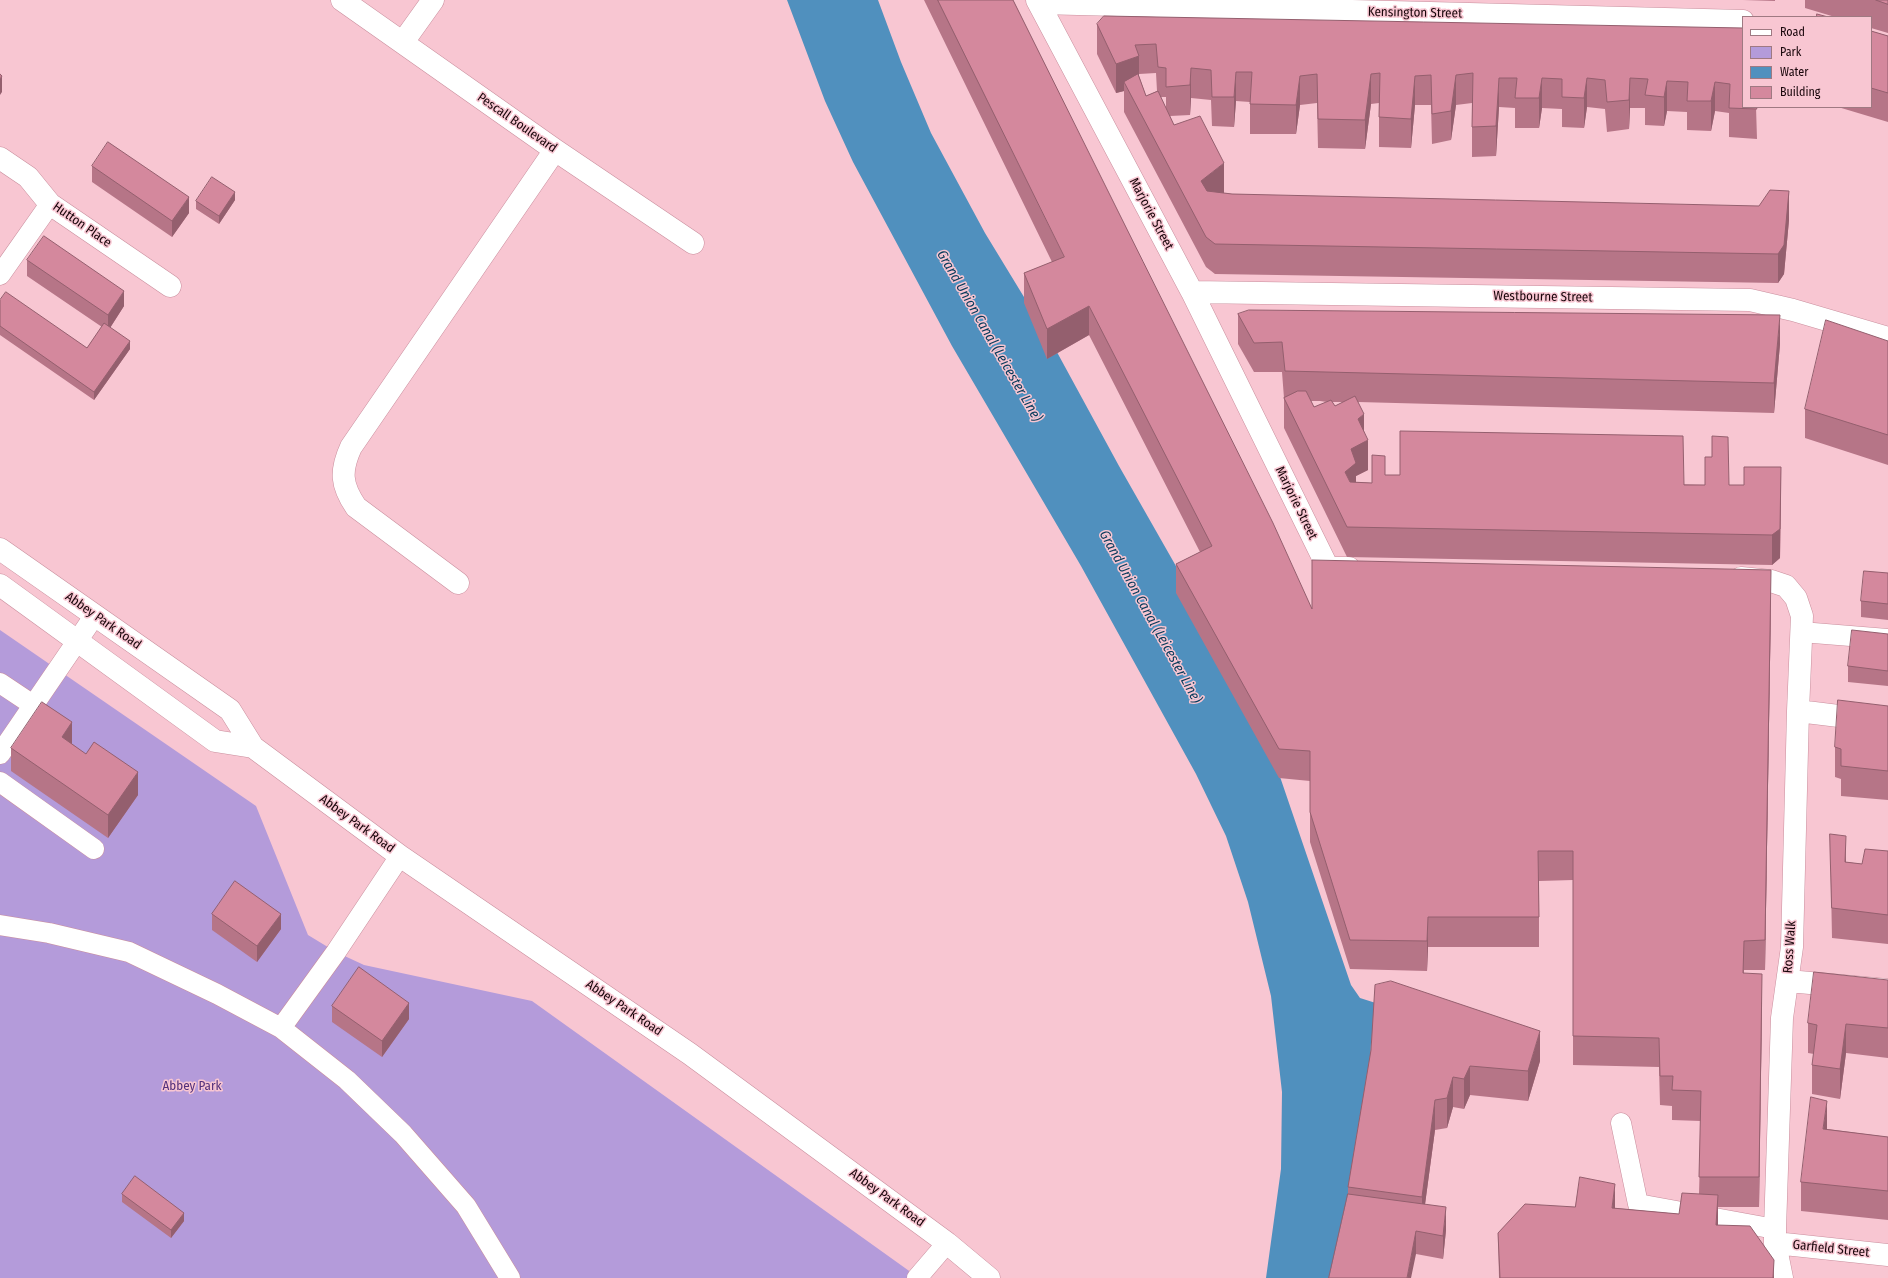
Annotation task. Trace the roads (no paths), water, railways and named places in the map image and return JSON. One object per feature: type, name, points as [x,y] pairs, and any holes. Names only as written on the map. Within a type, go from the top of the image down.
[{"type":"street","name":"Pescall Boulevard","points":[[342,0],[555,150],[693,243]]},
{"type":"street","points":[[403,42],[432,0]]},
{"type":"street","name":"Kensington Street","points":[[1038,2],[1742,21]]},
{"type":"street","name":"Marjorie Street","points":[[1038,2],[1192,292],[1328,568],[1368,569]]},
{"type":"street","points":[[458,583],[356,507],[348,496],[344,486],[343,474],[345,461],[351,447],[555,150]]},
{"type":"street","name":"Hutton Place","points":[[0,158],[28,177],[50,204],[170,286]]},
{"type":"street","name":"Westbourne Street","points":[[1192,292],[1750,300],[1793,310],[1888,338]]},
{"type":"street","name":"Abbey Park Road","points":[[0,549],[230,710],[253,747],[400,856],[690,1054],[947,1243],[989,1278]]},
{"type":"street","points":[[1723,578],[1771,581],[1786,586],[1796,598],[1802,624]]},
{"type":"street","name":"Abbey Park Road","points":[[0,585],[215,741],[253,747]]},
{"type":"street","name":"Ross Walk","points":[[1782,1278],[1775,1236],[1782,1018],[1792,947],[1798,711],[1802,624]]},
{"type":"street","points":[[1798,711],[1888,722]]},
{"type":"street","points":[[1788,981],[1888,990]]},
{"type":"street","name":"Garfield Street","points":[[1775,1236],[1888,1255]]},
{"type":"lane","points":[[0,275],[50,204]]},
{"type":"lane","points":[[0,754],[95,615]]},
{"type":"lane","points":[[1802,624],[1888,639]]},
{"type":"lane","points":[[0,683],[33,706]]},
{"type":"lane","points":[[0,782],[94,849]]},
{"type":"lane","points":[[281,1028],[336,952],[400,856]]},
{"type":"lane","points":[[0,925],[49,933],[129,952],[217,994],[281,1028],[347,1080],[403,1134],[466,1206],[510,1278]]},
{"type":"lane","points":[[1621,1123],[1638,1204],[1775,1236]]},
{"type":"lane","points":[[917,1278],[947,1243]]},
{"type":"water","name":"Grand Union Canal (Leicester Line)","points":[[787,0],[878,0],[901,62],[931,133],[985,233],[1052,343],[1119,466],[1234,668],[1276,765],[1351,985],[1360,998],[1382,1005],[1386,1041],[1371,1043],[1370,1080],[1336,1278],[1266,1278],[1281,1169],[1282,1092],[1271,996],[1248,902],[1226,836],[1196,774],[1081,566],[952,346],[853,162],[825,101]]},
{"type":"park label","name":"Abbey Park","points":[[192,1086]]}]
